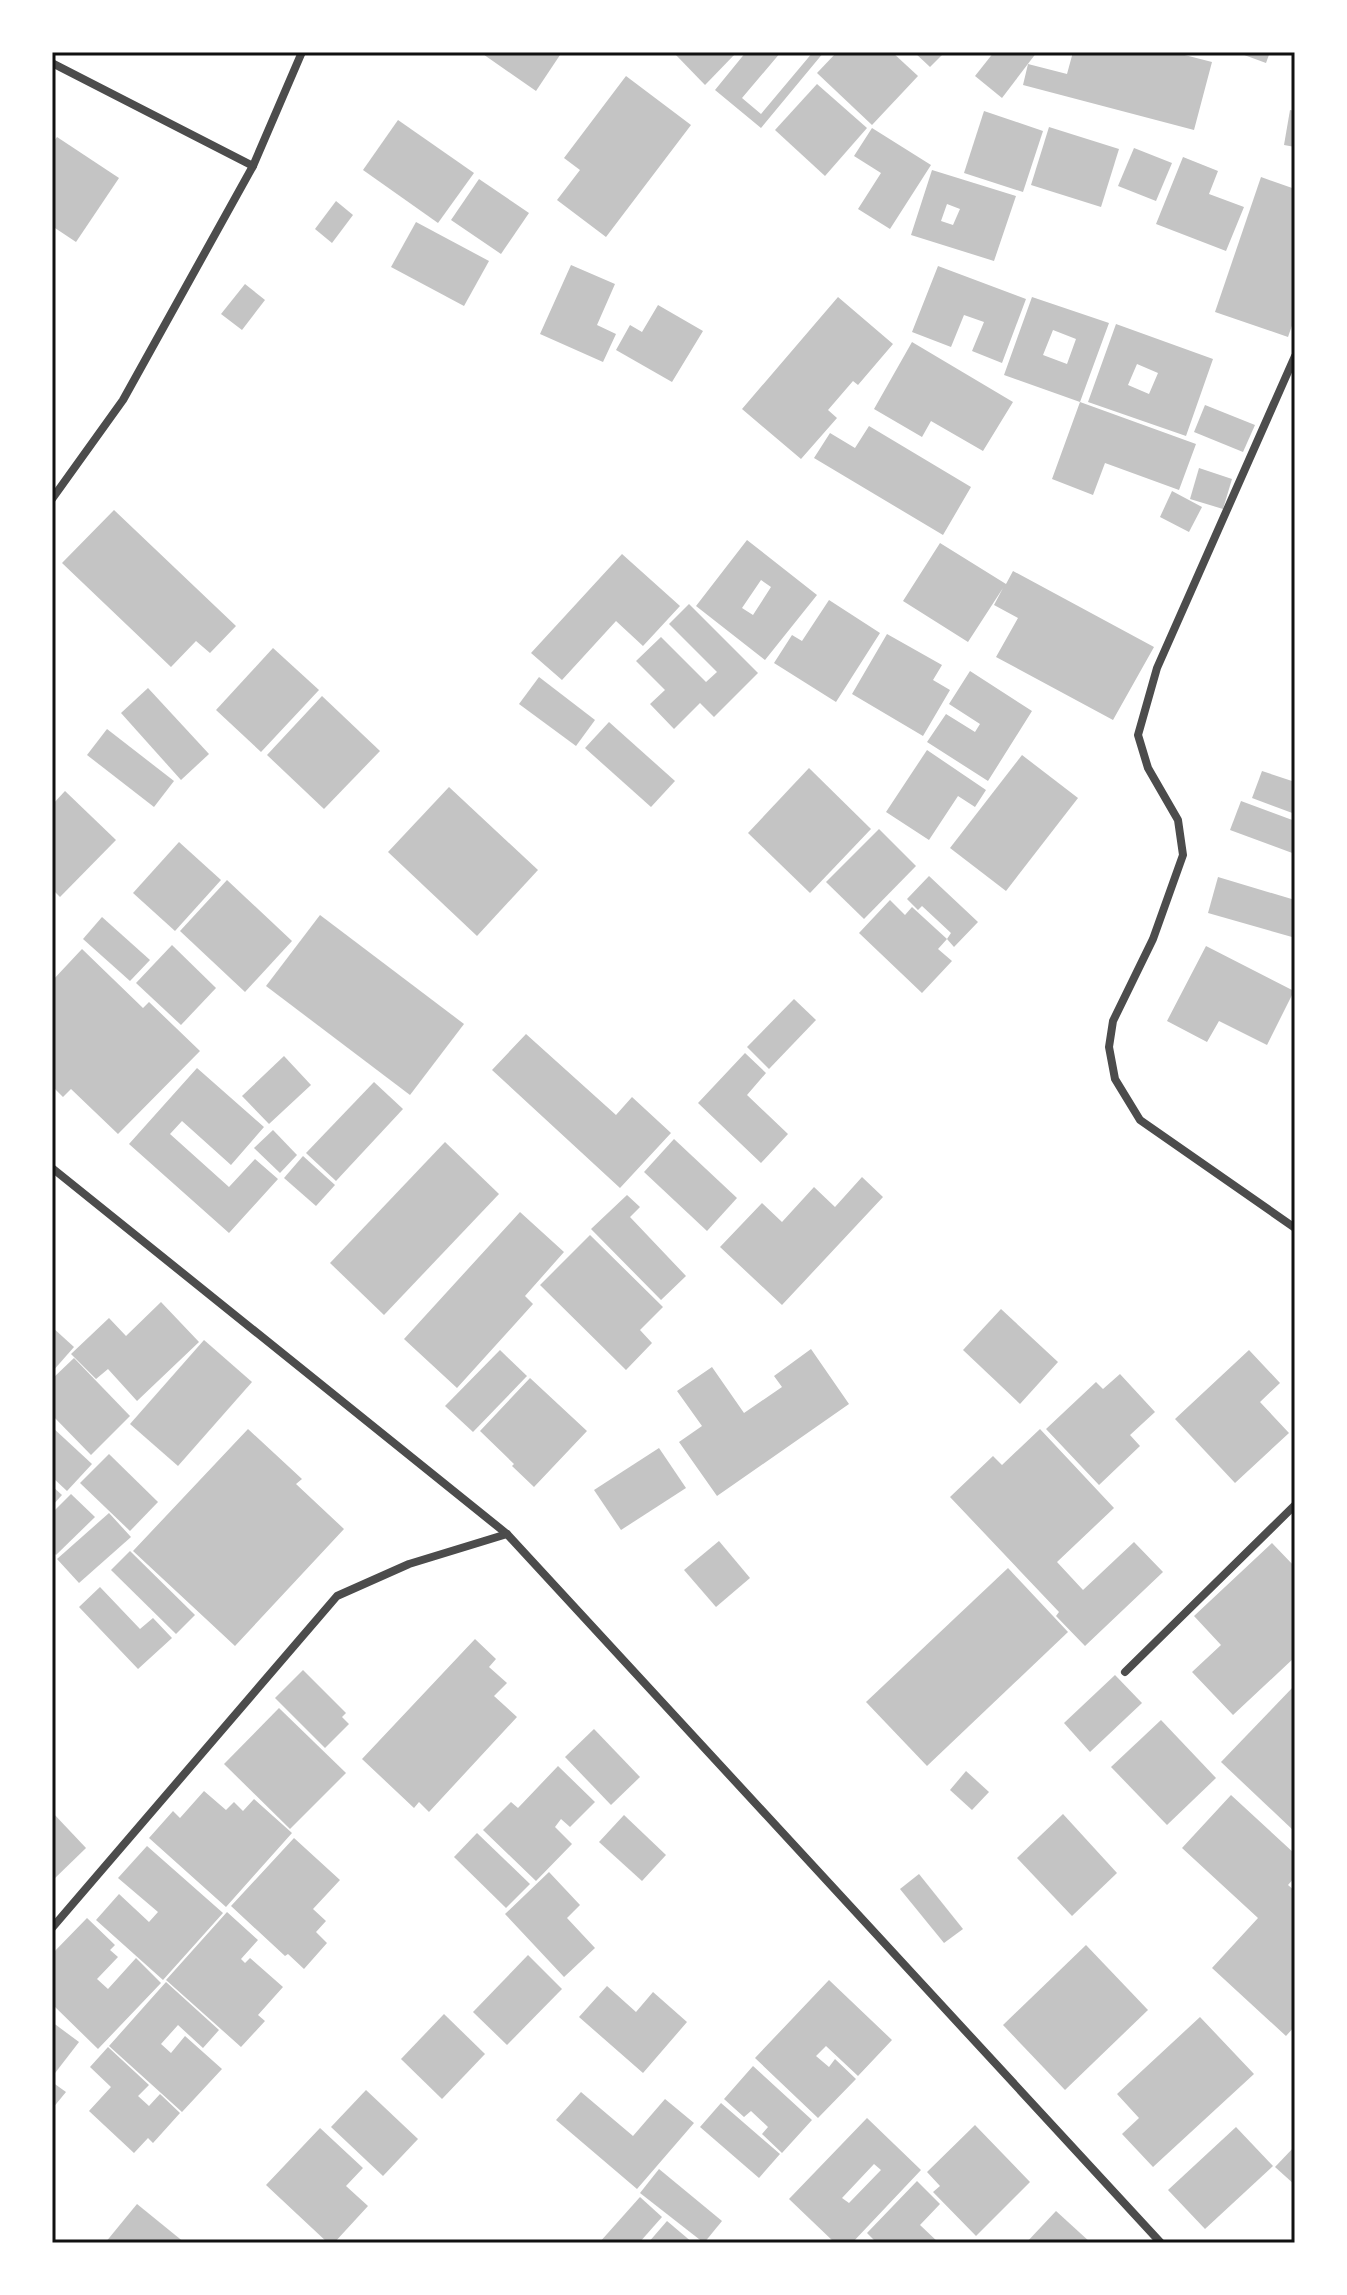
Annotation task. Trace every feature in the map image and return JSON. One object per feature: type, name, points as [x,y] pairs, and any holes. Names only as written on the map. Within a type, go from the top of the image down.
[{"type":"street","points":[[52,499],[123,400],[253,166],[302,52]]},
{"type":"street","points":[[52,63],[253,166]]},
{"type":"street","points":[[1295,356],[1157,668],[1138,735],[1148,768],[1178,820],[1183,855],[1153,939],[1113,1021],[1109,1047],[1115,1079],[1140,1120],[1295,1228]]},
{"type":"street","points":[[52,1168],[507,1534],[1161,2243]]},
{"type":"street","points":[[1125,1672],[1295,1505]]},
{"type":"street","points":[[52,1928],[337,1596],[409,1564],[507,1534]]},
{"type":"building","points":[[480,52],[562,52],[536,91]]},
{"type":"building","points":[[737,52],[705,85],[675,54]]},
{"type":"building","points":[[746,52],[781,52],[742,98],[761,114],[813,52],[824,52],[761,128],[715,90]]},
{"type":"building","points":[[837,52],[892,52],[918,76],[872,125],[817,73]]},
{"type":"building","points":[[914,52],[945,52],[930,67]]},
{"type":"building","points":[[994,52],[1037,52],[1002,98],[975,76]]},
{"type":"building","points":[[1073,52],[1173,52],[1212,62],[1194,130],[1023,85],[1028,64],[1067,74]]},
{"type":"building","points":[[1236,52],[1270,52],[1266,63]]},
{"type":"building","points":[[626,76],[691,125],[606,237],[557,200],[580,170],[564,158]]},
{"type":"building","points":[[817,84],[867,128],[825,176],[775,130]]},
{"type":"building","points":[[1290,110],[1295,111],[1295,147],[1284,145]]},
{"type":"building","points":[[984,111],[1043,131],[1023,192],[964,173]]},
{"type":"building","points":[[398,120],[474,173],[438,223],[363,170]]},
{"type":"building","points":[[1049,127],[1119,149],[1101,207],[1031,185]]},
{"type":"building","points":[[872,128],[931,165],[890,229],[858,209],[881,173],[854,156]]},
{"type":"building","points":[[57,137],[119,178],[76,242],[52,226],[52,144]]},
{"type":"building","points":[[1134,148],[1172,163],[1156,201],[1118,186]]},
{"type":"building","points":[[1183,157],[1218,171],[1209,194],[1244,207],[1226,251],[1156,224]]},
{"type":"building","points":[[932,170],[1016,196],[994,261],[911,235]],"holes":[[[947,204],[960,209],[953,225],[941,221]]]},
{"type":"building","points":[[1261,177],[1295,189],[1295,317],[1288,337],[1215,312]]},
{"type":"building","points":[[479,179],[529,213],[501,254],[451,220]]},
{"type":"building","points":[[336,201],[353,215],[332,243],[315,229]]},
{"type":"building","points":[[416,222],[489,261],[464,306],[391,267]]},
{"type":"building","points":[[571,265],[615,284],[597,325],[616,334],[603,362],[540,334]]},
{"type":"building","points":[[938,266],[1026,299],[1002,363],[972,351],[984,322],[964,315],[951,347],[912,332]]},
{"type":"building","points":[[245,284],[265,300],[242,330],[221,314]]},
{"type":"building","points":[[838,297],[893,344],[858,385],[853,381],[828,410],[837,418],[801,459],[742,409]]},
{"type":"building","points":[[1032,297],[1109,323],[1080,402],[1004,375]],"holes":[[[1053,330],[1076,339],[1067,364],[1043,355]]]},
{"type":"building","points":[[658,305],[703,331],[672,382],[616,350],[630,325],[642,332]]},
{"type":"building","points":[[1116,324],[1213,359],[1186,436],[1088,402]],"holes":[[[1137,364],[1158,373],[1149,394],[1128,385]]]},
{"type":"building","points":[[912,342],[1013,402],[983,451],[931,421],[922,437],[874,409]]},
{"type":"building","points":[[1080,402],[1196,444],[1179,490],[1105,463],[1093,495],[1052,479]]},
{"type":"building","points":[[1205,405],[1255,425],[1243,452],[1194,432]]},
{"type":"building","points":[[869,426],[971,487],[943,535],[814,458],[830,433],[855,448]]},
{"type":"building","points":[[1199,468],[1232,479],[1223,509],[1190,499]]},
{"type":"building","points":[[1172,491],[1202,507],[1189,532],[1160,517]]},
{"type":"building","points":[[114,510],[236,626],[210,653],[196,641],[171,667],[62,563]]},
{"type":"building","points":[[747,540],[817,595],[765,660],[696,606]],"holes":[[[761,580],[771,587],[753,615],[742,608]]]},
{"type":"building","points":[[940,543],[1006,584],[1013,571],[1154,647],[1113,720],[996,657],[1018,618],[994,605],[1003,588],[968,642],[903,601]]},
{"type":"building","points":[[622,554],[680,606],[643,646],[616,621],[562,680],[531,653]]},
{"type":"building","points":[[829,600],[880,633],[836,702],[774,663],[792,635],[802,641]]},
{"type":"building","points":[[689,604],[758,673],[714,717],[700,703],[674,729],[650,704],[665,690],[636,661],[661,637],[706,682],[717,672],[669,624]]},
{"type":"building","points":[[887,634],[942,665],[933,680],[950,690],[923,736],[852,694]]},
{"type":"building","points":[[273,648],[319,690],[261,752],[216,710]]},
{"type":"building","points":[[970,671],[1032,711],[988,781],[927,742],[946,714],[975,732],[980,724],[949,704]]},
{"type":"building","points":[[539,677],[595,720],[576,746],[519,704]]},
{"type":"building","points":[[148,688],[209,754],[181,780],[121,713]]},
{"type":"building","points":[[322,696],[380,751],[324,809],[267,755]]},
{"type":"building","points":[[609,722],[675,781],[651,807],[585,748]]},
{"type":"building","points":[[107,729],[174,781],[154,807],[87,755]]},
{"type":"building","points":[[927,750],[986,790],[975,807],[958,796],[929,840],[886,812]]},
{"type":"building","points":[[1022,755],[1078,798],[1006,891],[950,848]]},
{"type":"building","points":[[809,768],[871,829],[810,893],[748,833]]},
{"type":"building","points":[[1262,771],[1295,782],[1295,814],[1252,798]]},
{"type":"building","points":[[449,787],[538,870],[477,936],[388,852]]},
{"type":"building","points":[[65,791],[116,840],[60,897],[52,889],[52,805]]},
{"type":"building","points":[[1241,801],[1295,821],[1295,854],[1230,830]]},
{"type":"building","points":[[879,829],[916,866],[864,919],[826,882]]},
{"type":"building","points":[[179,842],[221,880],[175,931],[133,893]]},
{"type":"building","points":[[929,876],[978,922],[954,947],[947,939],[951,933],[922,906],[918,910],[907,899]]},
{"type":"building","points":[[1218,877],[1295,900],[1292,937],[1208,913]]},
{"type":"building","points":[[227,880],[292,941],[245,992],[180,931]]},
{"type":"building","points":[[890,900],[905,915],[912,907],[947,939],[938,949],[952,961],[922,993],[859,933]]},
{"type":"building","points":[[320,915],[464,1024],[410,1095],[266,986]]},
{"type":"building","points":[[102,917],[150,960],[130,981],[83,939]]},
{"type":"building","points":[[172,945],[216,988],[181,1025],[136,983]]},
{"type":"building","points":[[1206,946],[1294,991],[1267,1045],[1219,1021],[1207,1042],[1167,1021]]},
{"type":"building","points":[[82,949],[143,1008],[149,1002],[200,1051],[118,1134],[71,1089],[63,1097],[52,1086],[52,981]]},
{"type":"building","points":[[794,999],[816,1020],[769,1069],[747,1047]]},
{"type":"building","points":[[526,1034],[616,1115],[632,1097],[671,1133],[620,1188],[492,1070]]},
{"type":"building","points":[[745,1053],[766,1073],[747,1095],[788,1134],[761,1163],[698,1103]]},
{"type":"building","points":[[284,1056],[311,1085],[269,1124],[242,1096]]},
{"type":"building","points":[[197,1068],[264,1127],[231,1165],[182,1121],[170,1134],[229,1187],[255,1159],[278,1179],[229,1233],[129,1144]]},
{"type":"building","points":[[374,1082],[403,1109],[336,1181],[306,1153]]},
{"type":"building","points":[[273,1130],[297,1155],[280,1173],[254,1148]]},
{"type":"building","points":[[674,1139],[737,1198],[707,1231],[644,1172]]},
{"type":"building","points":[[445,1142],[499,1194],[384,1315],[330,1263]]},
{"type":"building","points":[[303,1156],[335,1185],[316,1206],[284,1178]]},
{"type":"building","points":[[862,1177],[883,1197],[782,1305],[720,1247],[762,1203],[782,1222],[814,1187],[835,1207]]},
{"type":"building","points":[[627,1195],[640,1207],[630,1217],[686,1276],[661,1300],[591,1229]]},
{"type":"building","points":[[520,1212],[564,1252],[525,1296],[533,1304],[457,1388],[404,1339]]},
{"type":"building","points":[[590,1235],[663,1307],[640,1330],[652,1343],[626,1370],[540,1285]]},
{"type":"building","points":[[161,1302],[199,1342],[137,1401],[108,1369],[96,1379],[71,1354],[109,1318],[126,1336]]},
{"type":"building","points":[[1001,1309],[1058,1362],[1020,1404],[963,1350]]},
{"type":"building","points":[[52,1327],[74,1347],[52,1372]]},
{"type":"building","points":[[204,1340],[252,1382],[178,1466],[130,1424]]},
{"type":"building","points":[[811,1349],[849,1404],[717,1496],[679,1442],[702,1426],[677,1391],[712,1367],[744,1413],[782,1387],[774,1376]]},
{"type":"building","points":[[500,1350],[527,1376],[473,1432],[445,1406]]},
{"type":"building","points":[[1249,1350],[1280,1383],[1260,1402],[1289,1433],[1235,1483],[1175,1419]]},
{"type":"building","points":[[74,1358],[130,1416],[91,1455],[52,1415],[52,1379]]},
{"type":"building","points":[[1120,1374],[1155,1412],[1130,1435],[1140,1446],[1099,1485],[1046,1429],[1096,1382],[1103,1389]]},
{"type":"building","points":[[530,1378],[587,1431],[534,1487],[480,1431]]},
{"type":"building","points":[[52,1427],[92,1464],[67,1491],[52,1477]]},
{"type":"building","points":[[248,1429],[302,1479],[296,1484],[344,1529],[235,1646],[133,1551]]},
{"type":"building","points":[[1040,1429],[1114,1508],[1057,1562],[1083,1590],[1134,1542],[1163,1572],[1085,1646],[1056,1616],[1059,1612],[950,1497],[993,1456],[1002,1465]]},
{"type":"building","points":[[659,1448],[686,1488],[621,1530],[594,1490]]},
{"type":"building","points":[[109,1454],[158,1502],[130,1531],[80,1483]]},
{"type":"building","points":[[52,1486],[62,1495],[52,1506]]},
{"type":"building","points":[[71,1494],[95,1517],[56,1555],[52,1551],[52,1513]]},
{"type":"building","points":[[109,1513],[131,1537],[79,1583],[57,1559]]},
{"type":"building","points":[[719,1541],[750,1578],[716,1607],[684,1570]]},
{"type":"building","points":[[1272,1543],[1295,1567],[1295,1657],[1233,1715],[1192,1672],[1221,1645],[1194,1616]]},
{"type":"building","points":[[130,1551],[195,1615],[176,1634],[111,1570]]},
{"type":"building","points":[[1008,1568],[1068,1632],[927,1766],[866,1702]]},
{"type":"building","points":[[100,1587],[140,1629],[153,1618],[172,1638],[138,1669],[79,1607]]},
{"type":"building","points":[[475,1639],[496,1659],[489,1667],[507,1683],[494,1696],[517,1717],[429,1812],[419,1802],[414,1808],[362,1759]]},
{"type":"building","points":[[303,1670],[346,1713],[342,1717],[349,1724],[325,1748],[275,1698]]},
{"type":"building","points":[[1115,1675],[1142,1703],[1090,1752],[1064,1723]]},
{"type":"building","points":[[1295,1685],[1295,1832],[1221,1762]]},
{"type":"building","points":[[279,1708],[346,1773],[290,1829],[224,1764]]},
{"type":"building","points":[[1161,1720],[1216,1778],[1167,1825],[1111,1767]]},
{"type":"building","points":[[594,1729],[640,1777],[611,1805],[565,1757]]},
{"type":"building","points":[[558,1766],[595,1802],[570,1827],[561,1819],[555,1827],[572,1844],[536,1881],[483,1830],[511,1802],[518,1808]]},
{"type":"building","points":[[966,1771],[989,1792],[972,1810],[950,1790]]},
{"type":"building","points":[[204,1791],[226,1810],[234,1802],[243,1811],[254,1799],[292,1833],[226,1907],[149,1838],[173,1811],[180,1818]]},
{"type":"building","points":[[1231,1795],[1295,1854],[1295,1877],[1288,1885],[1295,1891],[1295,2026],[1286,2036],[1212,1968],[1258,1918],[1182,1848]]},
{"type":"building","points":[[52,1812],[86,1848],[52,1881]]},
{"type":"building","points":[[1063,1814],[1117,1873],[1072,1916],[1017,1858]]},
{"type":"building","points":[[624,1815],[666,1855],[642,1881],[599,1842]]},
{"type":"building","points":[[477,1833],[530,1884],[506,1908],[454,1857]]},
{"type":"building","points":[[294,1838],[340,1880],[313,1909],[326,1921],[316,1932],[327,1943],[304,1969],[288,1954],[285,1956],[231,1906]]},
{"type":"building","points":[[147,1846],[223,1913],[163,1980],[96,1920],[119,1894],[149,1922],[158,1912],[118,1878]]},
{"type":"building","points":[[549,1872],[580,1905],[567,1918],[595,1948],[564,1977],[505,1914]]},
{"type":"building","points":[[919,1874],[963,1929],[944,1943],[900,1889]]},
{"type":"building","points":[[227,1912],[258,1940],[241,1959],[245,1963],[250,1958],[283,1987],[258,2015],[265,2021],[241,2047],[166,1980]]},
{"type":"building","points":[[87,1918],[115,1945],[110,1950],[118,1957],[97,1979],[108,1989],[136,1958],[161,1983],[98,2049],[52,2004],[52,1954]]},
{"type":"building","points":[[1086,1945],[1148,2010],[1065,2090],[1003,2025]]},
{"type":"building","points":[[528,1955],[562,1989],[507,2045],[473,2012]]},
{"type":"building","points":[[829,1980],[892,2040],[858,2076],[826,2046],[816,2056],[829,2067],[835,2059],[856,2079],[818,2118],[755,2058]]},
{"type":"building","points":[[166,1982],[219,2030],[203,2048],[178,2025],[161,2044],[171,2053],[185,2036],[222,2069],[182,2112],[109,2046]]},
{"type":"building","points":[[607,1986],[636,2012],[653,1992],[687,2022],[643,2073],[579,2017]]},
{"type":"building","points":[[444,2014],[485,2054],[442,2099],[401,2059]]},
{"type":"building","points":[[1200,2017],[1254,2074],[1153,2167],[1122,2134],[1139,2118],[1117,2094]]},
{"type":"building","points":[[52,2022],[79,2042],[52,2077]]},
{"type":"building","points":[[108,2047],[149,2085],[138,2096],[149,2106],[160,2094],[180,2113],[153,2143],[148,2138],[134,2153],[89,2111],[111,2087],[90,2067]]},
{"type":"building","points":[[753,2066],[812,2120],[782,2153],[762,2134],[768,2127],[751,2111],[744,2117],[724,2099]]},
{"type":"building","points":[[52,2082],[66,2092],[52,2109]]},
{"type":"building","points":[[366,2090],[418,2139],[383,2176],[331,2127]]},
{"type":"building","points":[[581,2092],[633,2136],[665,2099],[694,2123],[637,2189],[556,2120]]},
{"type":"building","points":[[721,2103],[780,2154],[759,2178],[700,2127]]},
{"type":"building","points":[[867,2118],[921,2170],[852,2243],[835,2243],[789,2199]],"holes":[[[874,2164],[881,2170],[849,2203],[842,2198]]]},
{"type":"building","points":[[975,2125],[1030,2182],[976,2236],[933,2192],[940,2186],[927,2172]]},
{"type":"building","points":[[1236,2127],[1273,2166],[1205,2229],[1168,2190]]},
{"type":"building","points":[[320,2128],[363,2168],[346,2186],[368,2206],[334,2243],[328,2243],[266,2185]]},
{"type":"building","points":[[1295,2146],[1295,2185],[1275,2167]]},
{"type":"building","points":[[659,2169],[722,2221],[704,2243],[640,2193]]},
{"type":"building","points":[[917,2181],[940,2204],[920,2225],[939,2243],[877,2243],[867,2233]]},
{"type":"building","points":[[640,2197],[662,2217],[639,2243],[599,2243]]},
{"type":"building","points":[[137,2204],[185,2243],[105,2243]]},
{"type":"building","points":[[1056,2211],[1091,2243],[1026,2243]]},
{"type":"building","points":[[667,2221],[693,2243],[648,2243]]}]
